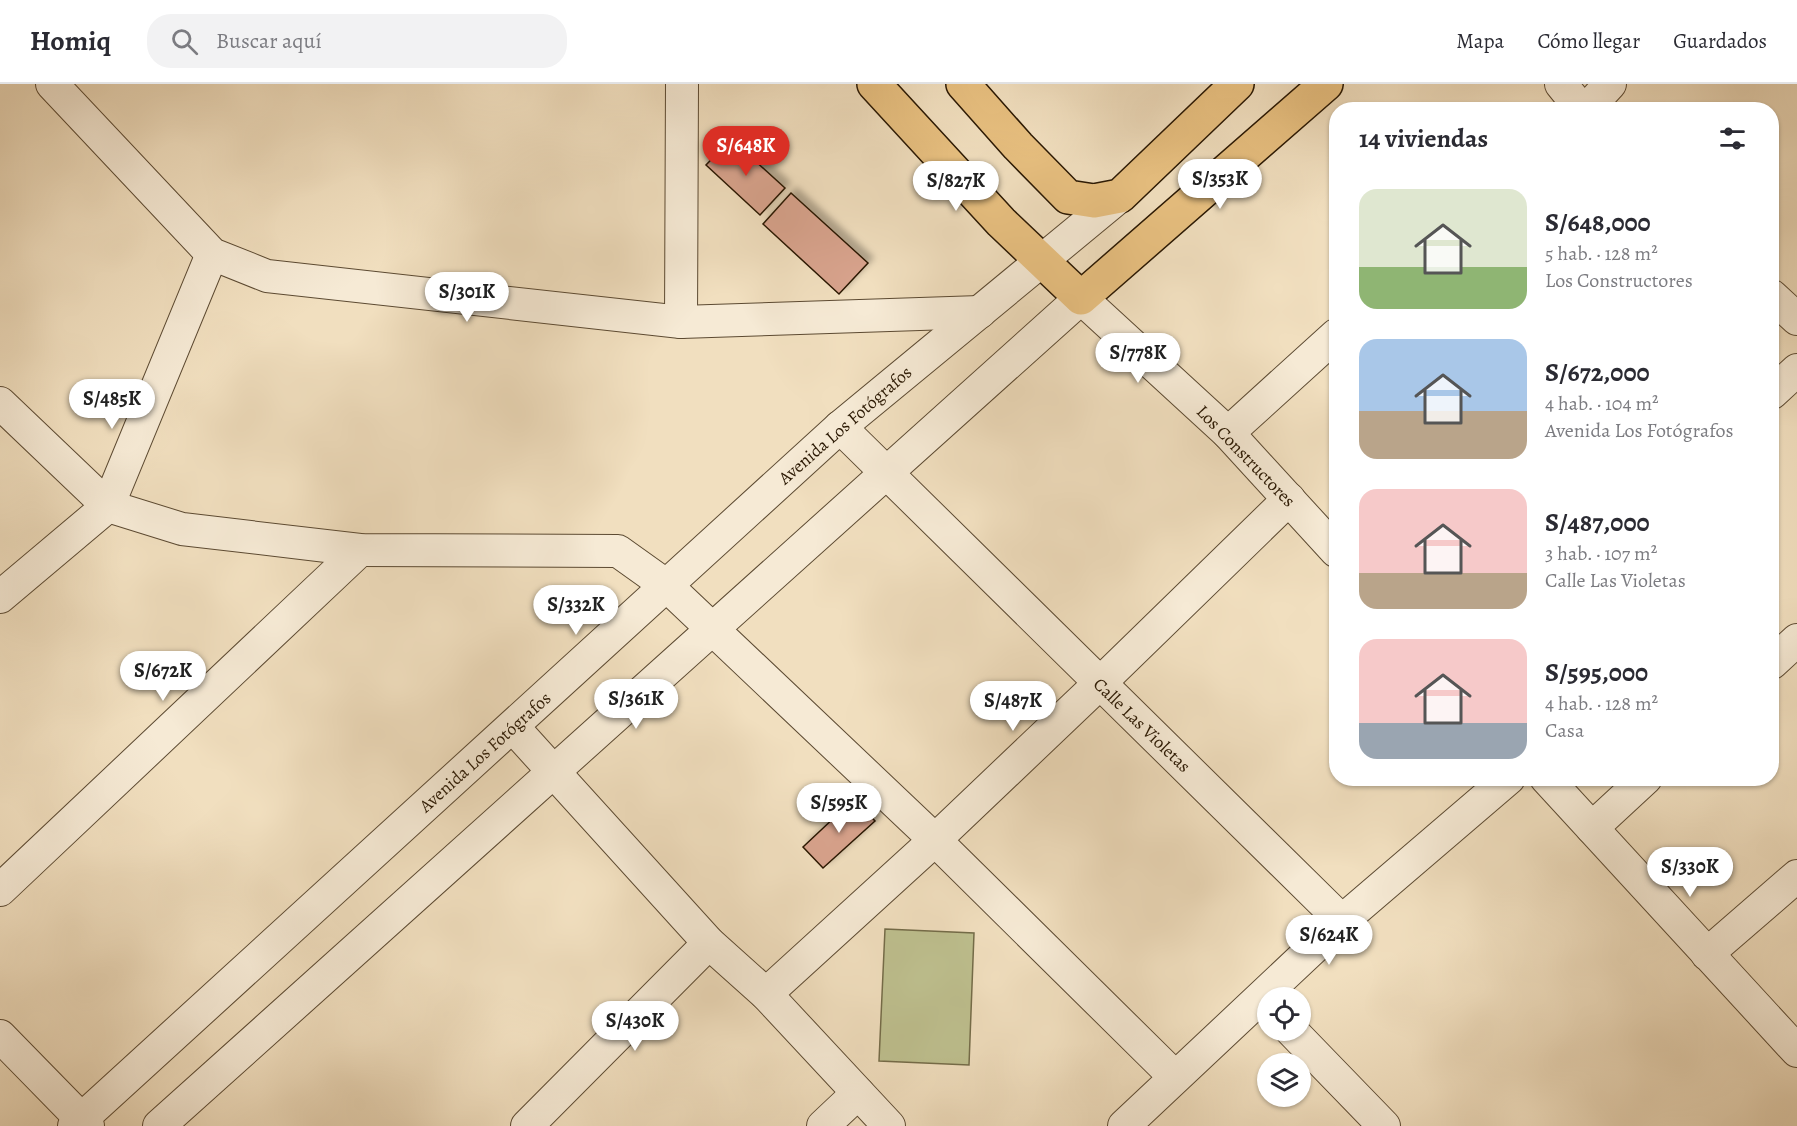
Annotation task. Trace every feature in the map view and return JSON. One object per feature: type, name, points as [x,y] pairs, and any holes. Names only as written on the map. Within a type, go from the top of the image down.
[{"type":"main road","name":"Los Constructores","points":[[874,84],[1001,222],[1081,298]]},
{"type":"main road","points":[[963,84],[1054,185],[1068,197],[1094,201],[1120,196],[1237,84]]},
{"type":"main road","points":[[1081,298],[1326,84]]},
{"type":"street","points":[[52,84],[212,254],[267,276],[681,322],[980,312]]},
{"type":"street","points":[[681,322],[682,84]]},
{"type":"street","points":[[1561,84],[1577,102]]},
{"type":"street","points":[[1592,102],[1610,84]]},
{"type":"street","name":"Avenida Los Fotógrafos","points":[[81,1124],[840,427],[1120,196]]},
{"type":"street","points":[[0,597],[108,506],[212,254]]},
{"type":"street","points":[[159,1126],[1081,298]]},
{"type":"street","name":"Los Constructores","points":[[1081,298],[1228,433],[1329,543]]},
{"type":"street","points":[[1779,302],[1797,319]]},
{"type":"street","points":[[1228,433],[1329,341]]},
{"type":"street","points":[[1779,387],[1797,370]]},
{"type":"street","points":[[0,403],[108,506],[182,529],[360,550],[618,551],[668,586],[935,840],[1175,1077]]},
{"type":"street","name":"Calle Las Violetas","points":[[840,427],[1342,921]]},
{"type":"street","points":[[766,994],[935,840],[1288,499]]},
{"type":"street","points":[[0,890],[360,550]]},
{"type":"street","points":[[1779,657],[1797,640]]},
{"type":"street","points":[[513,727],[709,943],[766,994],[889,1126]]},
{"type":"street","points":[[1278,987],[1342,921],[1500,786]]},
{"type":"street","points":[[1553,786],[1797,1051]]},
{"type":"street","points":[[1592,828],[1637,786]]},
{"type":"street","points":[[1707,954],[1797,876]]},
{"type":"street","points":[[527,1126],[709,943]]},
{"type":"street","points":[[1124,1126],[1175,1077],[1257,1007]]},
{"type":"street","points":[[0,1036],[81,1124]]},
{"type":"street","points":[[1302,1041],[1384,1126]]},
{"type":"street","points":[[823,1126],[858,1093]]},
{"type":"green space","points":[[885,929],[974,933],[969,1065],[879,1061]]},
{"type":"building","points":[[731,139],[785,188],[760,215],[706,165]]},
{"type":"building","points":[[791,193],[868,263],[839,294],[763,224]]},
{"type":"building","points":[[854,799],[875,821],[823,868],[803,847]]}]
